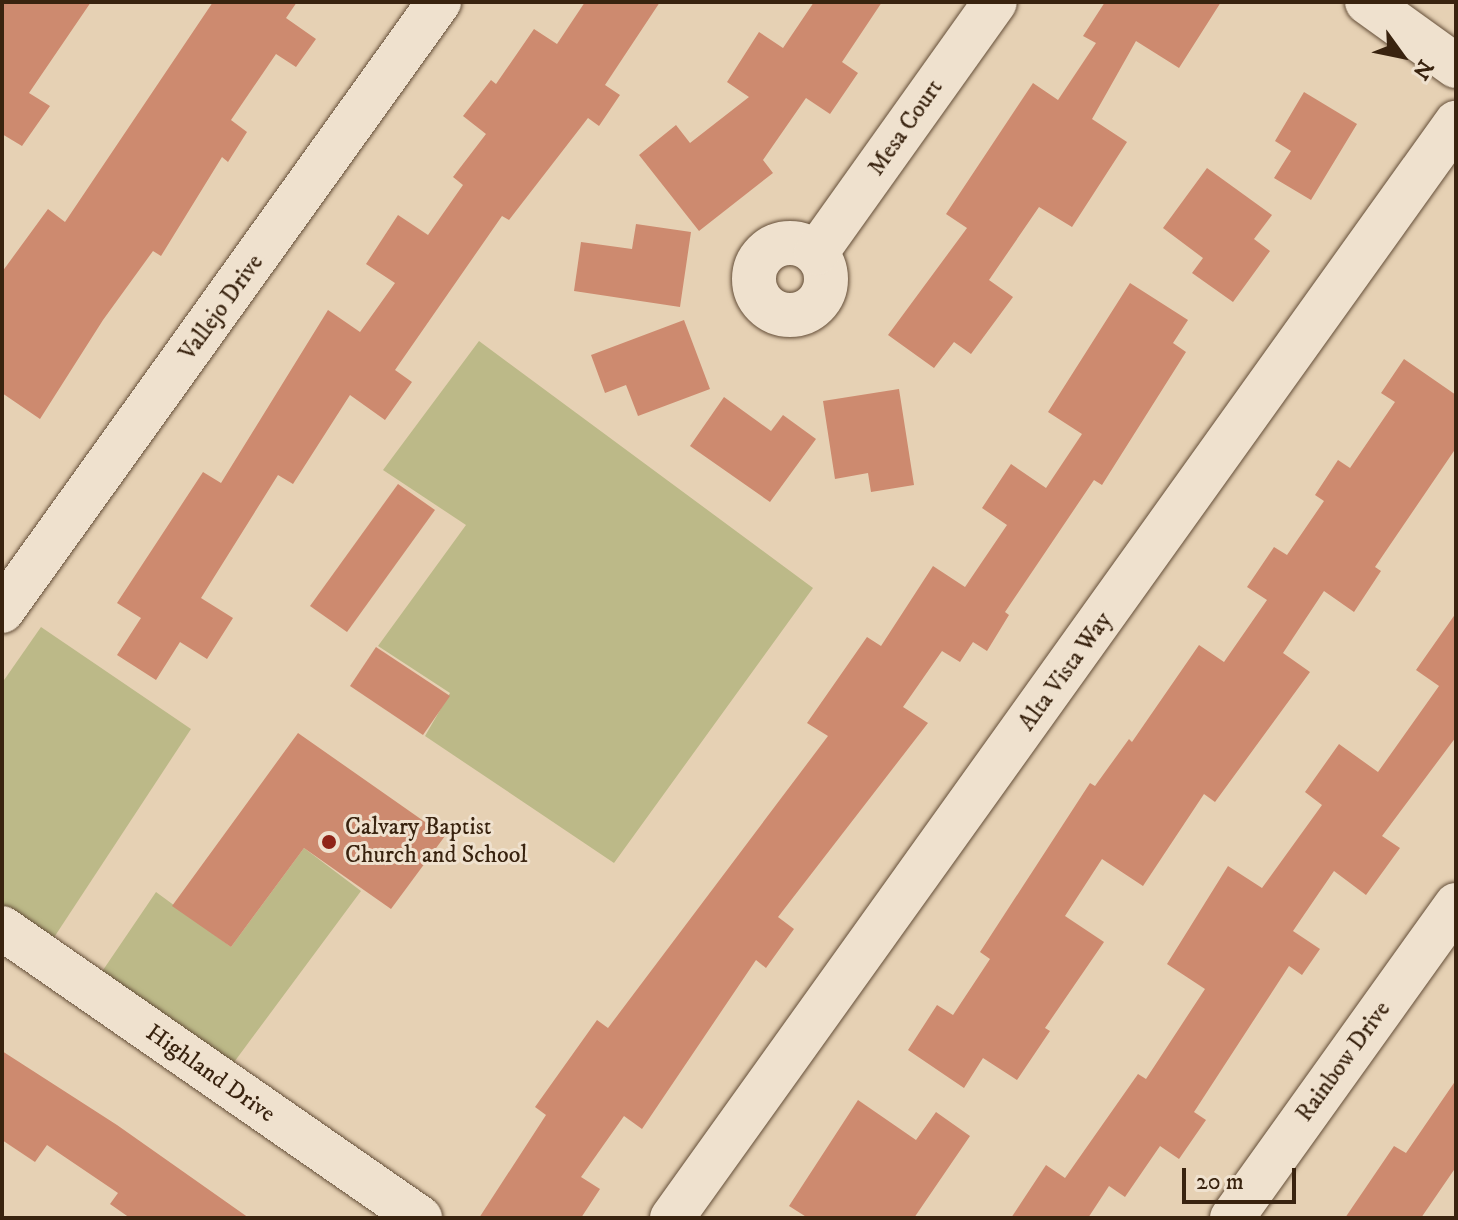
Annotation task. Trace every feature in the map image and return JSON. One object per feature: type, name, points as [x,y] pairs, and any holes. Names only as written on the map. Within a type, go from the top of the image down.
[{"type":"street","name":"Vallejo Drive","points":[[2,611],[439,2]]},
{"type":"street","name":"Mesa Court","points":[[816,253],[995,2]]},
{"type":"street","points":[[1367,2],[1456,66]]},
{"type":"street","name":"Alta Vista Way","points":[[672,1218],[1456,123]]},
{"type":"street","name":"Rainbow Drive","points":[[1232,1218],[1456,905]]},
{"type":"street","name":"Highland Drive","points":[[2,928],[420,1218]]},
{"type":"shaded area","points":[[479,341],[813,588],[614,863],[425,736],[450,693],[378,646],[466,525],[383,470]]},
{"type":"shaded area","points":[[41,627],[191,729],[51,942],[2,909],[2,683]]},
{"type":"shaded area","points":[[304,848],[361,891],[229,1069],[99,976],[156,892],[231,947]]},
{"type":"building","points":[[2,2],[91,2],[29,93],[50,106],[22,146],[2,134]]},
{"type":"building","points":[[213,2],[297,2],[286,18],[316,39],[296,67],[276,54],[231,120],[247,132],[228,162],[222,157],[161,256],[153,251],[103,320],[40,419],[2,393],[2,272],[48,209],[65,222]]},
{"type":"building","points":[[585,2],[660,2],[605,85],[620,95],[599,126],[588,118],[509,220],[502,216],[395,370],[412,382],[385,420],[350,395],[293,484],[278,475],[201,598],[233,618],[207,659],[180,642],[156,680],[117,655],[141,618],[117,603],[203,472],[221,483],[328,310],[360,332],[395,283],[366,264],[398,215],[428,235],[463,185],[453,177],[486,134],[463,116],[491,80],[496,84],[534,29],[557,44]]},
{"type":"building","points":[[814,2],[882,2],[842,62],[858,73],[830,114],[806,98],[763,160],[773,173],[699,231],[639,155],[676,125],[690,143],[749,97],[727,82],[759,32],[783,48]]},
{"type":"building","points":[[1105,2],[1221,2],[1179,68],[1136,41],[1092,119],[1127,142],[1072,227],[1039,207],[989,280],[1013,297],[971,354],[954,342],[934,368],[888,335],[967,228],[946,214],[1033,83],[1058,100],[1096,43],[1083,36]]},
{"type":"building","points":[[1304,92],[1357,124],[1311,200],[1274,178],[1291,151],[1275,141]]},
{"type":"building","points":[[1207,168],[1272,215],[1254,239],[1270,251],[1233,302],[1192,273],[1203,258],[1163,228]]},
{"type":"building","points":[[636,224],[691,232],[680,307],[574,291],[581,242],[632,249]]},
{"type":"building","points":[[1130,283],[1188,320],[1173,343],[1186,352],[1102,485],[1094,480],[1005,612],[1009,615],[987,651],[973,642],[960,662],[942,651],[903,707],[928,723],[778,917],[794,929],[766,968],[756,960],[642,1129],[624,1116],[581,1177],[600,1189],[581,1218],[479,1218],[546,1115],[535,1107],[597,1020],[608,1028],[828,736],[807,723],[867,637],[881,646],[933,566],[965,587],[1007,525],[982,508],[1011,464],[1046,488],[1082,434],[1048,412]]},
{"type":"building","points":[[684,320],[710,389],[638,416],[626,385],[605,393],[591,355]]},
{"type":"building","points":[[1404,359],[1456,395],[1456,448],[1375,567],[1381,571],[1354,612],[1324,591],[1283,653],[1310,672],[1215,802],[1204,794],[1143,886],[1102,859],[1065,916],[1104,942],[1045,1028],[1050,1031],[1017,1080],[983,1058],[964,1088],[908,1050],[937,1005],[953,1015],[990,959],[980,952],[1090,783],[1095,786],[1129,739],[1132,742],[1199,645],[1224,662],[1267,600],[1247,587],[1274,547],[1287,555],[1324,501],[1315,495],[1338,460],[1350,468],[1395,402],[1381,393]]},
{"type":"building","points":[[899,389],[914,485],[871,492],[868,473],[835,479],[823,401]]},
{"type":"building","points":[[724,397],[771,431],[783,415],[816,439],[770,502],[690,446]]},
{"type":"building","points":[[398,484],[435,510],[347,632],[310,606]]},
{"type":"building","points":[[1456,613],[1456,737],[1382,836],[1400,848],[1366,895],[1334,871],[1293,931],[1320,949],[1302,975],[1289,966],[1194,1112],[1206,1120],[1179,1159],[1160,1146],[1125,1197],[1109,1186],[1088,1218],[1011,1218],[1046,1165],[1065,1178],[1138,1074],[1146,1079],[1205,989],[1167,964],[1228,866],[1262,888],[1322,805],[1305,792],[1339,744],[1378,772],[1439,686],[1416,670]]},
{"type":"building","points":[[376,647],[450,696],[423,735],[350,686]]},
{"type":"building","name":"Calvary Baptist Church and School","points":[[298,733],[445,836],[391,909],[304,848],[231,947],[172,906]]},
{"type":"building","points":[[2,1051],[117,1125],[249,1218],[130,1218],[110,1204],[118,1193],[47,1145],[35,1162],[2,1140]]},
{"type":"building","points":[[1456,1080],[1456,1167],[1421,1218],[1345,1218],[1394,1146],[1406,1153]]},
{"type":"building","points":[[858,1100],[916,1140],[936,1112],[970,1136],[914,1218],[808,1218],[789,1206]]},
{"type":"place","name":"Calvary Baptist Church and School","points":[[329,842]]}]
